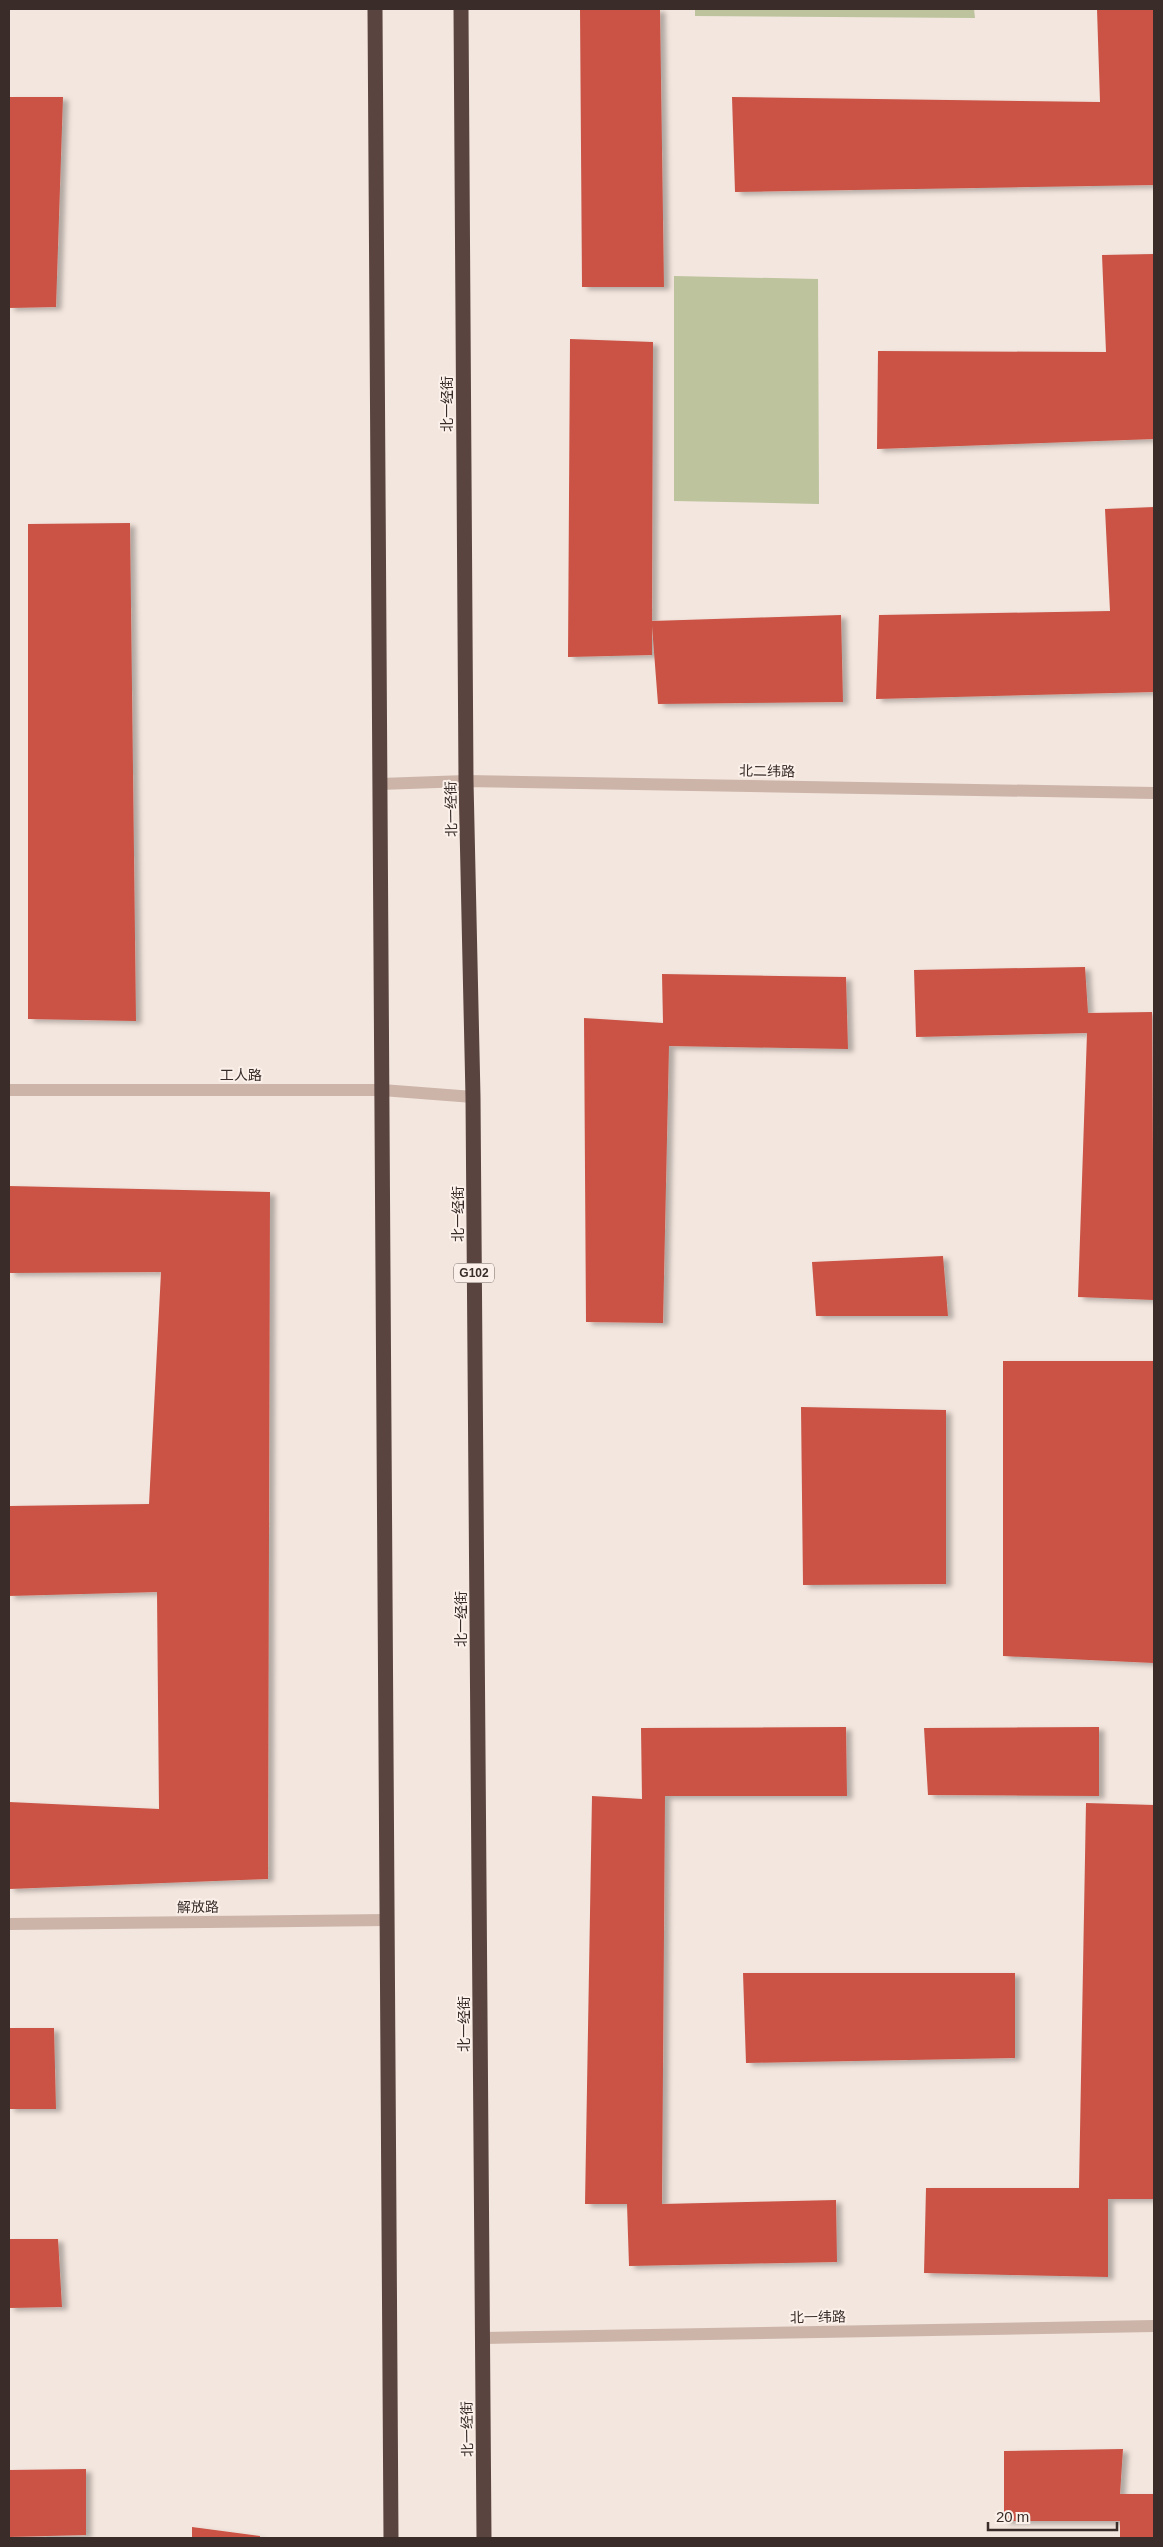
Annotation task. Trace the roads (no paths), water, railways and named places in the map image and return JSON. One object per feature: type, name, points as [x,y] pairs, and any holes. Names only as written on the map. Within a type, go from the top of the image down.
[{"type":"highway","points":[[375,9],[391,2538]]},
{"type":"highway","name":"北一经街","points":[[461,9],[466,781],[473,1097],[484,2538]]},
{"type":"street","name":"北二纬路","points":[[380,784],[466,781],[1154,793]]},
{"type":"street","name":"工人路","points":[[9,1090],[382,1090],[473,1097]]},
{"type":"street","name":"解放路","points":[[9,1924],[387,1920]]},
{"type":"street","name":"北一纬路","points":[[482,2338],[1154,2326]]}]
